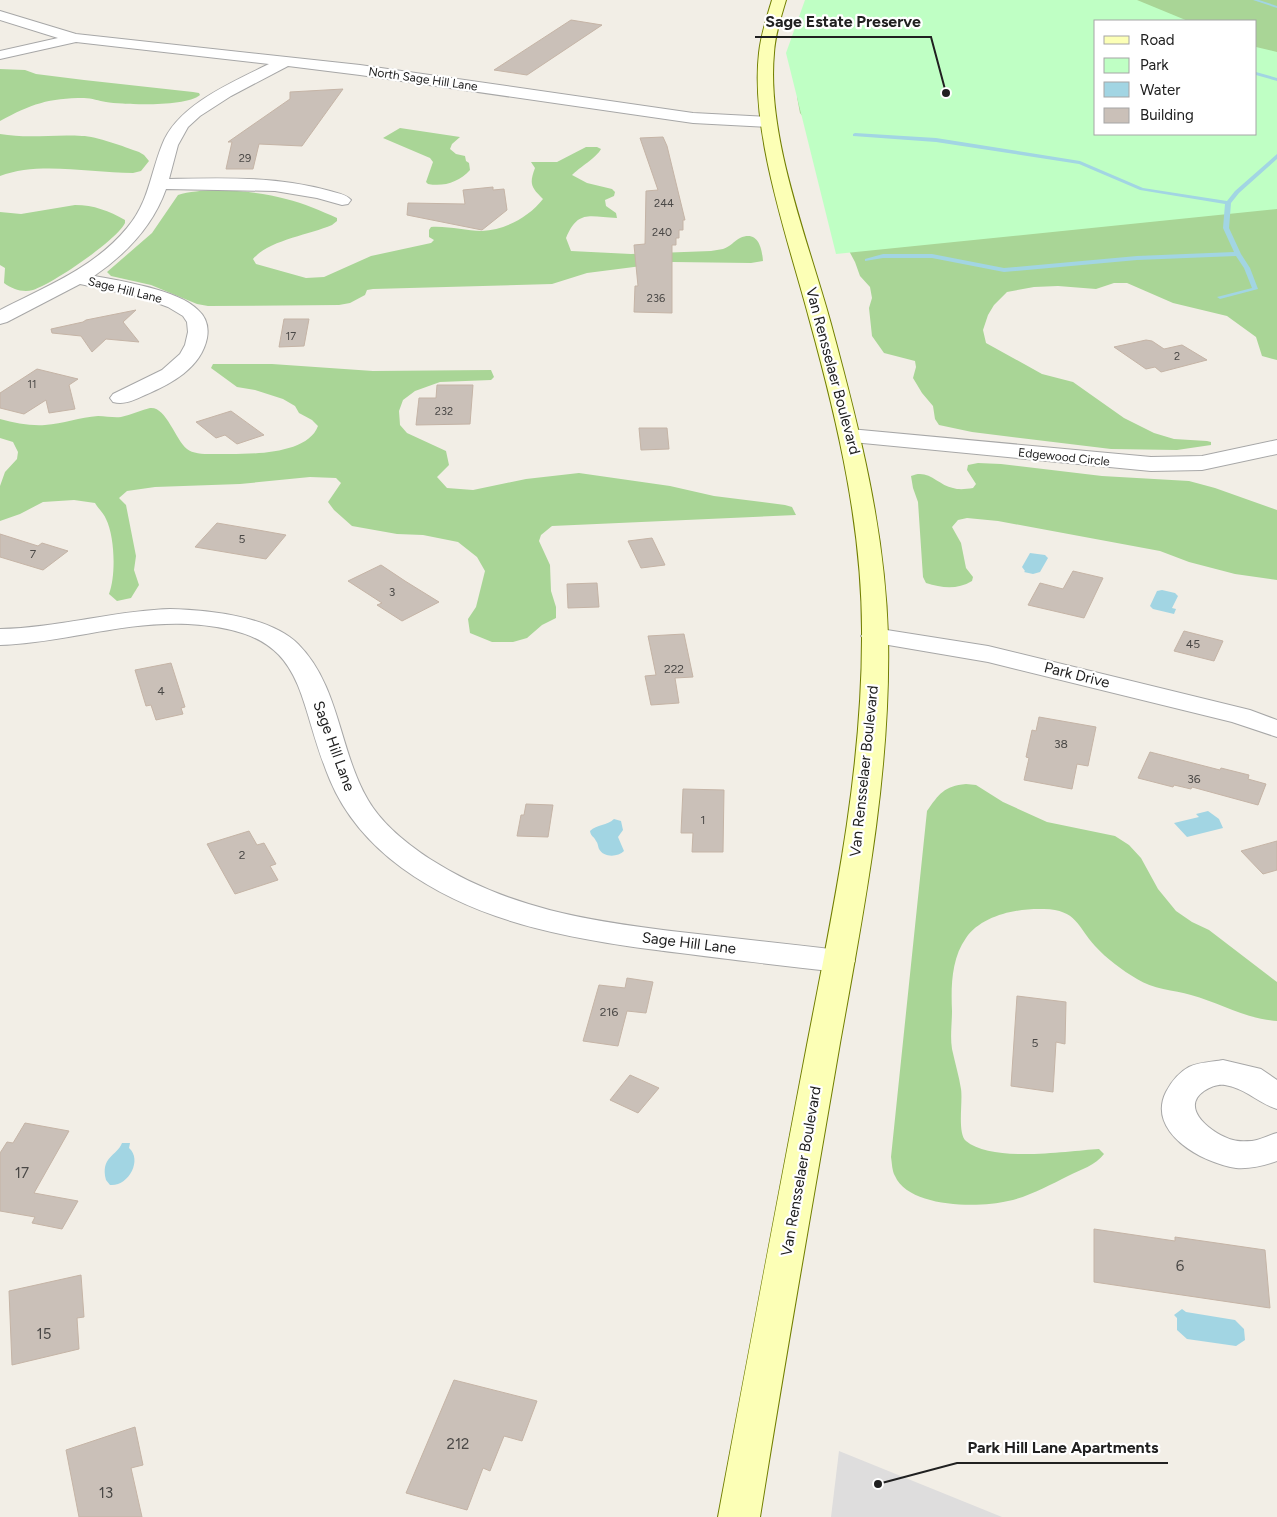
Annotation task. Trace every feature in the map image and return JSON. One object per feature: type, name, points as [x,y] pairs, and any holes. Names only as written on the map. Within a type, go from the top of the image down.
[{"type":"main road","name":"Van Rensselaer Boulevard","points":[[739,1517],[839,961],[870,745],[874,636],[873,580],[858,467],[768,122],[764,68],[767,39],[779,0]]},
{"type":"street","points":[[0,15],[47,31],[76,38]]},
{"type":"street","name":"North Sage Hill Lane","points":[[76,38],[287,61],[666,114],[725,121],[768,122]]},
{"type":"street","points":[[0,55],[76,38]]},
{"type":"street","name":"Sage Hill Lane","points":[[0,318],[100,264],[126,240],[149,208],[160,184],[171,141],[185,122],[215,100],[287,61]]},
{"type":"street","points":[[160,184],[274,187],[309,192],[342,200]]},
{"type":"street","name":"Sage Hill Lane","points":[[77,278],[163,299],[186,310],[196,319],[198,334],[196,342],[181,366],[164,378],[120,398]]},
{"type":"street","name":"Edgewood Circle","points":[[850,436],[1151,464],[1202,463],[1277,447]]},
{"type":"street","name":"Sage Hill Lane","points":[[0,637],[41,635],[110,622],[168,616],[220,620],[256,631],[290,648],[303,665],[314,688],[343,780],[364,815],[374,828],[408,858],[436,877],[504,910],[569,926],[616,934],[839,961]]},
{"type":"street","name":"Park Drive","points":[[874,636],[936,644],[1009,658],[1241,716],[1277,729]]},
{"type":"street","points":[[1277,1096],[1251,1079],[1230,1073],[1214,1073],[1200,1076],[1185,1085],[1180,1091],[1177,1106],[1180,1118],[1188,1129],[1204,1143],[1214,1148],[1247,1155],[1267,1151],[1277,1146]]},
{"type":"shaded area","points":[[839,1451],[1002,1517],[831,1517]]},
{"type":"green space","points":[[805,0],[1137,0],[1186,20],[1094,20],[1094,135],[1257,135],[1257,47],[1277,52],[1277,209],[836,254],[786,53]]},
{"type":"green space","points":[[812,0],[1277,0],[1277,360],[1262,356],[1256,337],[1227,316],[1173,303],[1127,283],[1114,283],[1096,289],[1058,286],[1034,287],[1007,292],[994,305],[988,315],[983,330],[986,343],[1042,374],[1073,382],[1124,418],[1154,433],[1174,439],[1207,441],[1211,442],[1211,445],[1177,450],[1111,449],[972,432],[939,425],[935,419],[933,406],[913,378],[916,367],[915,361],[884,353],[872,336],[869,308],[872,298],[870,287],[860,276],[848,249],[804,118],[800,113],[797,97]]},
{"type":"green space","points":[[0,69],[25,70],[36,74],[193,92],[200,95],[182,102],[155,104],[115,103],[87,98],[60,99],[31,106],[0,121]]},
{"type":"green space","points":[[400,128],[460,137],[452,144],[450,149],[456,154],[465,156],[470,170],[461,178],[451,183],[440,185],[428,184],[426,182],[433,162],[430,158],[383,138]]},
{"type":"green space","points":[[0,134],[21,136],[88,136],[139,152],[149,161],[141,171],[133,173],[48,168],[31,169],[0,176]]},
{"type":"green space","points":[[586,147],[601,149],[572,175],[587,183],[612,189],[615,192],[614,196],[605,200],[606,206],[616,213],[617,218],[592,216],[575,222],[566,238],[571,251],[631,254],[711,251],[725,248],[740,238],[751,236],[755,238],[760,246],[763,261],[751,263],[673,262],[587,273],[552,284],[373,289],[367,290],[365,295],[350,303],[339,305],[208,306],[197,304],[151,285],[111,276],[107,272],[152,233],[178,195],[217,190],[274,196],[306,205],[337,218],[337,221],[332,225],[269,247],[253,259],[256,264],[306,278],[324,277],[371,256],[431,243],[434,240],[429,237],[431,227],[482,231],[508,225],[524,217],[543,199],[532,185],[535,168],[531,162],[557,162]]},
{"type":"green space","points":[[75,205],[101,209],[125,220],[125,223],[97,251],[42,286],[33,290],[22,291],[4,283],[5,268],[0,265],[0,212],[21,214]]},
{"type":"green space","points":[[213,364],[272,364],[373,371],[491,370],[494,377],[491,380],[440,382],[415,391],[403,400],[399,411],[400,425],[407,433],[446,451],[449,465],[437,477],[447,488],[473,490],[526,479],[579,473],[670,486],[714,496],[785,505],[792,507],[796,515],[552,526],[541,535],[539,541],[550,565],[551,591],[556,607],[556,618],[542,625],[527,638],[513,642],[492,642],[470,633],[468,619],[476,607],[485,571],[477,557],[458,542],[423,535],[397,534],[352,526],[328,502],[341,483],[336,478],[310,477],[240,484],[155,487],[127,491],[119,498],[126,505],[136,556],[134,570],[139,585],[131,598],[117,601],[109,594],[114,567],[113,546],[109,527],[105,517],[95,503],[74,500],[43,502],[20,514],[0,521],[0,486],[5,472],[17,459],[18,452],[13,442],[0,438],[0,419],[22,424],[45,425],[98,416],[121,417],[150,408],[156,409],[166,417],[187,449],[202,454],[245,454],[275,451],[302,443],[312,436],[318,426],[312,420],[299,413],[295,406],[283,399],[255,390],[237,387],[211,368]]},
{"type":"green space","points":[[978,463],[1102,476],[1189,481],[1277,510],[1277,580],[1235,574],[1189,562],[1160,551],[998,521],[967,518],[958,520],[952,527],[961,543],[966,568],[973,577],[972,581],[961,586],[949,587],[926,583],[923,577],[918,502],[911,476],[923,474],[953,488],[973,488],[976,484],[967,470],[968,465]]},
{"type":"green space","points":[[966,784],[976,785],[1003,802],[1047,822],[1115,836],[1129,845],[1141,858],[1158,889],[1176,911],[1192,922],[1209,930],[1277,982],[1277,1021],[1266,1020],[1202,998],[1156,987],[1131,976],[1095,946],[1075,920],[1063,912],[1034,909],[1001,914],[973,930],[966,938],[957,955],[952,983],[951,1044],[961,1089],[963,1137],[978,1148],[993,1152],[1030,1154],[1099,1149],[1104,1154],[1087,1167],[1031,1194],[1008,1201],[980,1205],[946,1203],[929,1200],[914,1194],[903,1187],[895,1176],[891,1157],[927,811],[947,789]]},
{"type":"water","points":[[1030,553],[1045,555],[1048,558],[1040,572],[1033,574],[1024,572],[1022,567]]},
{"type":"water","points":[[1162,590],[1175,593],[1178,596],[1172,608],[1176,609],[1174,614],[1153,609],[1150,606],[1157,591]]},
{"type":"water","points":[[1208,811],[1219,819],[1223,828],[1187,837],[1174,823],[1199,817],[1196,814]]},
{"type":"water","points":[[614,819],[621,821],[623,830],[618,837],[624,851],[615,855],[608,855],[601,852],[590,831]]},
{"type":"water","points":[[122,1143],[130,1143],[129,1148],[133,1153],[134,1166],[132,1172],[123,1182],[110,1185],[106,1180],[105,1166]]},
{"type":"water","points":[[1182,1309],[1186,1312],[1235,1320],[1244,1329],[1245,1340],[1236,1346],[1187,1339],[1177,1330],[1177,1318],[1174,1315]]},
{"type":"building","points":[[571,20],[602,25],[527,75],[494,70]]},
{"type":"building","points":[[343,89],[302,146],[259,144],[253,169],[226,169],[232,142],[228,142],[290,99],[290,92]]},
{"type":"building","points":[[663,137],[667,146],[685,220],[683,220],[683,230],[679,230],[679,238],[676,238],[676,245],[672,245],[672,313],[634,312],[635,286],[638,286],[634,245],[645,244],[646,191],[658,190],[640,138]]},
{"type":"building","points":[[493,187],[493,190],[504,189],[507,210],[482,230],[407,215],[408,203],[465,204],[463,190]]},
{"type":"building","points":[[136,310],[123,322],[139,342],[106,339],[92,352],[81,336],[52,333],[51,329],[86,320]]},
{"type":"building","points":[[284,319],[309,319],[304,346],[279,347]]},
{"type":"building","points":[[1146,340],[1152,341],[1164,349],[1182,345],[1207,360],[1161,372],[1155,367],[1146,369],[1114,347]]},
{"type":"building","points":[[37,369],[78,379],[69,385],[75,409],[49,413],[46,400],[24,414],[0,408],[0,393]]},
{"type":"building","points":[[437,385],[473,385],[470,424],[416,425],[419,398],[436,398]]},
{"type":"building","points":[[231,411],[264,435],[237,444],[225,435],[216,438],[196,422]]},
{"type":"building","points":[[639,428],[667,428],[669,449],[641,450]]},
{"type":"building","points":[[217,523],[286,535],[266,559],[195,547]]},
{"type":"building","points":[[0,534],[38,546],[42,543],[68,551],[43,570],[0,557]]},
{"type":"building","points":[[652,538],[665,565],[641,568],[628,541]]},
{"type":"building","points":[[381,565],[439,602],[402,621],[377,605],[382,603],[348,581]]},
{"type":"building","points":[[1073,571],[1103,578],[1084,618],[1028,605],[1040,583],[1063,589]]},
{"type":"building","points":[[597,583],[599,607],[568,608],[567,584]]},
{"type":"building","points":[[1184,631],[1223,641],[1214,661],[1174,651]]},
{"type":"building","points":[[684,634],[693,677],[675,678],[679,703],[651,705],[645,676],[656,675],[648,636]]},
{"type":"building","points":[[171,663],[185,707],[181,708],[183,714],[156,720],[151,705],[146,706],[135,670]]},
{"type":"building","points":[[1039,717],[1096,727],[1088,766],[1077,764],[1072,789],[1024,780],[1029,758],[1026,757],[1032,730],[1036,731]]},
{"type":"building","points":[[1150,752],[1220,770],[1221,768],[1249,775],[1248,779],[1266,784],[1258,805],[1192,787],[1191,789],[1174,785],[1173,787],[1138,778]]},
{"type":"building","points":[[683,789],[724,790],[723,852],[692,852],[693,833],[681,833]]},
{"type":"building","points":[[526,804],[553,805],[548,837],[517,836],[521,815],[524,815]]},
{"type":"building","points":[[249,831],[257,845],[264,843],[276,864],[270,866],[278,880],[235,894],[207,844]]},
{"type":"building","points":[[1277,841],[1277,870],[1263,874],[1241,851]]},
{"type":"building","points":[[627,978],[653,982],[646,1013],[627,1011],[618,1046],[583,1041],[599,985],[625,988]]},
{"type":"building","points":[[1017,996],[1066,1002],[1065,1044],[1056,1042],[1053,1092],[1011,1086]]},
{"type":"building","points":[[630,1075],[659,1088],[638,1113],[610,1100]]},
{"type":"building","points":[[25,1123],[69,1131],[34,1193],[78,1201],[62,1229],[32,1223],[35,1217],[0,1211],[0,1153],[7,1142],[13,1143]]},
{"type":"building","points":[[1094,1229],[1175,1241],[1175,1237],[1265,1250],[1270,1308],[1094,1282]]},
{"type":"building","points":[[81,1275],[84,1317],[77,1318],[79,1349],[12,1365],[9,1291]]},
{"type":"building","points":[[454,1380],[537,1401],[522,1441],[504,1436],[490,1471],[483,1468],[467,1510],[406,1493]]},
{"type":"building","points":[[135,1427],[143,1465],[131,1468],[142,1517],[79,1517],[66,1450]]},
{"type":"waterway","points":[[1255,0],[1277,7]]},
{"type":"waterway","points":[[1257,73],[1277,80]]},
{"type":"waterway","points":[[855,135],[936,140],[1080,163],[1142,189],[1228,203]]},
{"type":"waterway","points":[[1228,203],[1237,192],[1277,156]]},
{"type":"waterway","points":[[1228,203],[1226,228],[1238,254]]},
{"type":"waterway","points":[[867,260],[883,256],[932,256],[1004,270],[1137,258],[1238,254]]},
{"type":"waterway","points":[[1220,297],[1255,289],[1247,268],[1238,254]]},
{"type":"place","name":"Sage Estate Preserve","points":[[946,93]]},
{"type":"place","name":"Park Hill Lane Apartments","points":[[878,1484]]}]
